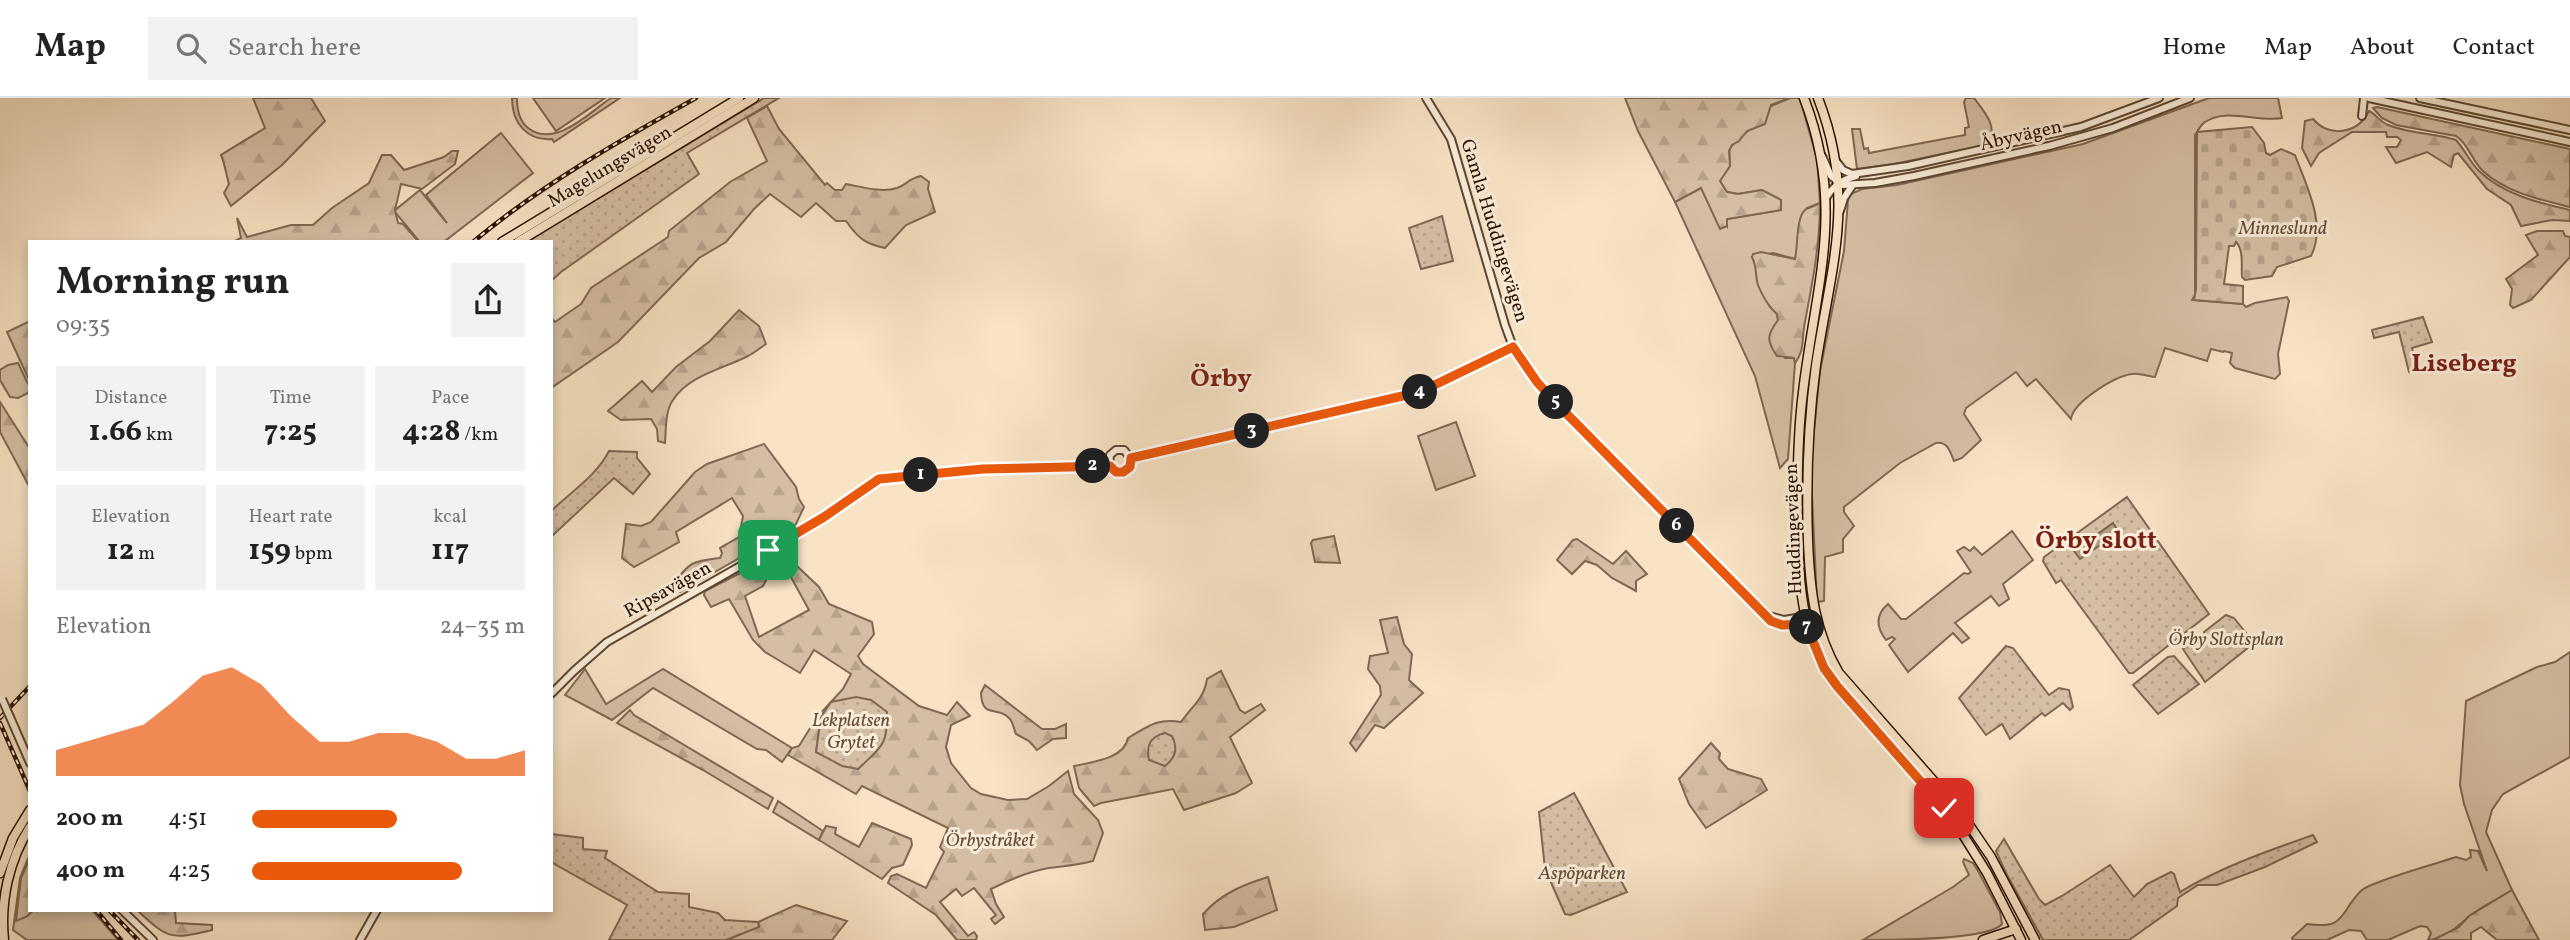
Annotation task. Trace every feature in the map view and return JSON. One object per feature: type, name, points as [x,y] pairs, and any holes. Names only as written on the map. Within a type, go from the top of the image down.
[{"type":"main road","name":"Magelungsvägen","points":[[505,240],[739,98]]},
{"type":"main road","name":"Magelungsvägen","points":[[521,240],[754,98]]},
{"type":"main road","name":"Huddingevägen","points":[[1804,98],[1820,149],[1826,198],[1825,258],[1806,368],[1798,442],[1798,548],[1805,620],[1824,668],[1952,817],[2021,935],[2034,938]]},
{"type":"main road","name":"Huddingevägen","points":[[1818,98],[1836,161],[1840,212],[1836,258],[1816,365],[1810,415],[1807,516],[1810,591],[1815,618],[1829,657],[1839,673],[1959,810],[1991,857],[2034,938]]},
{"type":"main road","points":[[0,873],[13,838],[28,813]]},
{"type":"main road","points":[[4,940],[3,912],[7,881],[17,851],[28,831]]},
{"type":"main road","points":[[1983,940],[2021,935],[2022,914]]},
{"type":"street","name":"Gamla Huddingevägen","points":[[1426,98],[1451,139],[1513,347],[1537,382],[1765,614],[1777,624],[1815,618]]},
{"type":"street","name":"Åbyvägen","points":[[1838,183],[1868,173],[2049,136],[2111,117],[2159,98]]},
{"type":"street","name":"Åbyvägen","points":[[1838,183],[1853,185],[1914,176],[2082,138],[2190,98]]},
{"type":"street","points":[[2362,116],[2367,98],[2570,142]]},
{"type":"street","points":[[2420,98],[2570,131]]},
{"type":"street","points":[[1820,149],[1831,176],[1838,183],[1826,198]]},
{"type":"street","points":[[1836,161],[1847,173],[1868,173]]},
{"type":"street","points":[[1840,212],[1844,198],[1853,185]]},
{"type":"street","points":[[1131,458],[1420,392],[1513,347]]},
{"type":"street","points":[[1116,450],[1124,450],[1131,458],[1130,467],[1123,472],[1116,472],[1110,466],[1109,458],[1116,450]]},
{"type":"street","name":"Ripsavägen","points":[[553,692],[607,642],[805,529],[879,479],[983,469],[1110,466]]},
{"type":"street","points":[[1,697],[28,758]]},
{"type":"street","points":[[124,912],[153,940]]},
{"type":"street","points":[[360,940],[376,912]]},
{"type":"green space","points":[[253,98],[311,98],[325,121],[282,165],[231,206],[224,193],[229,184],[221,155],[265,128]]},
{"type":"green space","points":[[512,98],[517,98],[519,114],[528,128],[549,134],[572,126],[611,98],[620,98],[554,142],[552,139],[535,137],[523,129],[515,115]]},
{"type":"green space","points":[[533,98],[605,98],[556,131]]},
{"type":"green space","points":[[764,98],[779,98],[687,153],[699,174],[553,279],[553,240],[529,240]]},
{"type":"green space","points":[[1625,98],[1790,98],[1771,105],[1765,124],[1747,131],[1732,145],[1729,151],[1730,166],[1720,181],[1727,192],[1738,194],[1762,190],[1781,200],[1781,210],[1727,219],[1727,226],[1720,229],[1701,188],[1675,202],[1638,131]]},
{"type":"green space","points":[[1790,98],[1799,98],[1802,106],[1817,159],[1820,203],[1807,208],[1795,259],[1773,253],[1752,257],[1759,287],[1777,314],[1785,358],[1794,358],[1795,363],[1788,459],[1780,468],[1755,376],[1675,202],[1701,188],[1727,226],[1727,219],[1781,210],[1781,200],[1762,190],[1738,194],[1727,192],[1720,181],[1729,167],[1729,150],[1732,145],[1768,112],[1771,106]]},
{"type":"green space","points":[[1966,98],[1974,98],[1989,121],[1992,133],[1986,145],[1857,169],[1852,129],[1860,129],[1864,149],[1868,148],[1869,153],[1965,135],[1965,128],[1969,127],[1964,102]]},
{"type":"green space","points":[[2209,98],[2278,98],[2282,118],[2223,116],[2204,123],[2195,135],[2195,295],[2192,300],[2243,304],[2246,307],[2287,297],[2289,301],[2278,354],[2280,374],[2275,379],[2235,368],[2230,363],[2232,353],[2224,351],[2211,349],[2207,361],[2165,348],[2155,377],[2135,374],[2116,379],[2079,405],[2071,419],[2036,379],[2027,386],[2016,372],[1966,408],[1964,414],[1981,440],[1962,458],[1954,461],[1946,445],[1936,443],[1900,463],[1844,507],[1844,512],[1854,526],[1843,539],[1843,552],[1825,557],[1824,601],[1817,602],[1811,473],[1813,442],[1820,371],[1844,251],[1848,200],[1851,194],[1862,189],[1897,185],[2083,144]]},
{"type":"green space","points":[[767,106],[779,129],[825,185],[827,183],[835,190],[842,190],[846,184],[885,190],[900,187],[921,176],[929,182],[928,189],[935,212],[906,225],[885,248],[862,239],[846,221],[836,221],[816,203],[801,217],[770,194],[726,242],[699,258],[618,342],[553,387],[553,320],[555,322],[581,304],[591,288],[668,237],[669,231],[730,182],[767,161],[747,118]]},
{"type":"green space","points":[[2373,108],[2570,149],[2570,207],[2524,194],[2502,184],[2483,171],[2456,136],[2396,125],[2382,118]]},
{"type":"green space","points":[[2369,111],[2385,124],[2396,128],[2456,140],[2488,179],[2522,196],[2570,210],[2570,221],[2552,220],[2521,226],[2511,205],[2487,189],[2458,153],[2454,155],[2451,167],[2427,152],[2396,163],[2386,147],[2397,147],[2401,140],[2387,137],[2386,132],[2352,132],[2319,153],[2311,166],[2302,148],[2305,121],[2313,119],[2327,129],[2343,131],[2358,125]]},
{"type":"green space","name":"Minneslund","points":[[2252,127],[2264,143],[2266,153],[2270,155],[2281,149],[2295,155],[2316,218],[2317,231],[2311,256],[2277,267],[2272,276],[2245,280],[2242,277],[2240,249],[2236,242],[2234,246],[2229,246],[2224,284],[2243,286],[2243,304],[2194,300],[2197,132]]},
{"type":"green space","points":[[501,133],[533,173],[446,240],[418,240],[394,211],[420,190],[447,223],[426,195]]},
{"type":"green space","points":[[452,151],[458,151],[455,164],[422,189],[401,184],[395,210],[398,223],[403,224],[417,240],[237,240],[241,238],[237,218],[247,237],[291,225],[313,225],[332,208],[369,183],[382,155],[391,155],[404,170],[444,157]]},
{"type":"green space","points":[[1820,203],[1815,265],[1801,350],[1795,363],[1794,358],[1777,356],[1771,346],[1770,334],[1778,320],[1777,314],[1760,289],[1752,257],[1753,254],[1761,252],[1795,259],[1802,214]]},
{"type":"green space","points":[[1442,216],[1453,261],[1421,269],[1409,228]]},
{"type":"green space","points":[[2537,231],[2563,231],[2565,236],[2570,237],[2570,257],[2531,300],[2513,308],[2510,305],[2512,289],[2506,279],[2538,255],[2526,235]]},
{"type":"green space","points":[[739,310],[759,326],[766,344],[748,356],[697,379],[680,391],[669,410],[665,443],[658,441],[657,429],[651,419],[621,420],[608,411],[642,381],[652,392],[676,367],[710,341]]},
{"type":"green space","points":[[2423,317],[2432,342],[2412,348],[2417,370],[2409,372],[2399,332],[2374,338],[2372,330]]},
{"type":"green space","points":[[28,322],[28,378],[7,332]]},
{"type":"green space","points":[[18,363],[28,384],[28,393],[18,398],[10,397],[0,380],[0,370]]},
{"type":"green space","points":[[0,402],[28,446],[28,484],[0,432]]},
{"type":"green space","points":[[1456,422],[1475,476],[1436,490],[1418,436]]},
{"type":"green space","points":[[764,444],[796,487],[804,507],[795,526],[680,592],[674,585],[688,567],[698,562],[720,558],[720,548],[739,537],[743,516],[732,498],[676,532],[679,542],[634,567],[622,558],[626,524],[641,526],[651,522],[695,472],[707,464]]},
{"type":"green space","points":[[609,451],[637,452],[637,458],[650,474],[633,494],[614,478],[553,535],[553,509],[591,476]]},
{"type":"green space","points":[[2127,497],[2209,614],[2133,673],[2129,673],[2061,580],[2056,583],[2043,561],[2044,557]]},
{"type":"green space","points":[[2012,531],[2033,560],[2003,584],[2009,599],[1999,606],[1991,596],[1955,623],[1969,638],[1962,643],[1953,633],[1908,672],[1889,645],[1895,639],[1892,637],[1886,640],[1880,630],[1878,621],[1881,612],[1888,604],[1901,619],[1906,619],[1964,573],[1971,572],[1957,551],[1964,547],[1970,551],[1974,547],[1982,555]]},
{"type":"green space","points":[[1334,536],[1340,563],[1315,562],[1311,543],[1313,540]]},
{"type":"green space","points":[[1577,539],[1613,564],[1626,551],[1647,574],[1636,581],[1636,591],[1612,578],[1597,565],[1585,561],[1572,574],[1557,560],[1573,540]]},
{"type":"green space","name":"Örbystråket","points":[[766,560],[771,571],[763,586],[745,596],[759,637],[809,610],[786,568],[798,567],[819,587],[829,604],[872,622],[874,634],[858,656],[863,664],[919,706],[947,715],[957,702],[970,716],[951,725],[946,747],[951,763],[971,788],[981,794],[1008,800],[1027,799],[1068,771],[1074,794],[1098,820],[1103,833],[1093,861],[1034,871],[991,889],[1004,917],[995,924],[991,919],[996,915],[974,888],[962,896],[956,889],[940,902],[968,936],[974,932],[977,936],[976,940],[957,940],[936,915],[888,883],[891,876],[897,874],[926,888],[944,852],[940,847],[948,828],[862,786],[856,794],[788,755],[792,748],[799,746],[817,717],[843,689],[851,674],[814,650],[800,673],[765,652],[753,640],[729,599],[711,607],[704,595],[705,591]],"holes":[[[821,718],[864,763],[858,769],[816,752]]]},
{"type":"green space","name":"Örby Slottsplan","points":[[2226,615],[2234,618],[2254,643],[2205,682],[2183,649],[2197,638],[2204,637],[2204,632]]},
{"type":"green space","points":[[1397,617],[1404,644],[1412,654],[1409,680],[1423,693],[1384,728],[1375,725],[1356,751],[1350,743],[1381,695],[1380,686],[1368,669],[1370,656],[1388,653],[1380,620]]},
{"type":"green space","points":[[2006,646],[2013,648],[2049,695],[2059,688],[2069,690],[2073,707],[2070,710],[2063,703],[2045,716],[2042,713],[2010,739],[2002,724],[1986,735],[1959,698]]},
{"type":"green space","points":[[2570,652],[2570,757],[2503,794],[2492,810],[2486,832],[2512,890],[2475,912],[2446,935],[2434,939],[2428,940],[2431,933],[2427,927],[2420,926],[2388,940],[2367,940],[2361,931],[2349,930],[2327,940],[2293,940],[2307,924],[2330,924],[2336,921],[2362,890],[2392,877],[2456,857],[2466,860],[2471,857],[2470,850],[2478,851],[2487,871],[2460,785],[2466,701],[2537,667],[2555,662]]},
{"type":"green space","points":[[2174,656],[2199,684],[2158,714],[2133,685],[2168,657]]},
{"type":"green space","points":[[585,669],[606,704],[663,669],[792,748],[782,762],[766,750],[757,749],[653,688],[612,720],[565,695]]},
{"type":"green space","points":[[1221,671],[1240,710],[1245,713],[1261,704],[1265,710],[1230,737],[1252,783],[1236,793],[1184,810],[1173,789],[1094,806],[1079,788],[1074,766],[1114,755],[1125,745],[1128,738],[1153,724],[1181,722],[1200,697],[1207,679]]},
{"type":"green space","points":[[985,685],[1042,729],[1055,729],[1066,724],[1066,738],[1053,739],[1037,750],[1029,741],[1016,734],[1012,721],[1005,714],[984,706],[981,693]]},
{"type":"green space","name":"Lekplatsen Grytet","points":[[856,697],[871,700],[887,712],[882,745],[858,769],[842,766],[816,752],[821,717],[831,702]]},
{"type":"green space","points":[[630,710],[634,715],[773,798],[768,809],[617,723]]},
{"type":"green space","points":[[1165,733],[1172,736],[1175,749],[1174,756],[1165,766],[1149,760],[1148,750],[1153,739]]},
{"type":"green space","points":[[1711,743],[1728,769],[1761,779],[1767,790],[1706,828],[1689,804],[1679,779]]},
{"type":"green space","name":"Aspöparken","points":[[1574,793],[1627,892],[1571,915],[1565,914],[1545,869],[1539,812]]},
{"type":"green space","points":[[778,801],[823,831],[819,840],[773,812]]},
{"type":"green space","points":[[872,823],[911,839],[912,845],[903,865],[892,868],[882,879],[819,840],[826,826],[836,828],[835,834],[859,847]]},
{"type":"green space","points":[[553,834],[583,838],[583,849],[607,851],[605,858],[658,892],[689,894],[689,907],[718,913],[725,920],[758,922],[759,927],[726,940],[609,940],[627,905],[553,863]]},
{"type":"green space","points":[[2313,835],[2317,842],[2265,867],[2217,885],[2198,885],[2178,898],[2177,906],[2129,940],[2043,940],[1996,851],[2004,839],[2045,905],[2110,865],[2134,897],[2147,884],[2171,872],[2180,892],[2228,867]]},
{"type":"green space","points":[[28,859],[28,912],[94,912],[118,940],[27,940],[13,930],[20,878]]},
{"type":"green space","points":[[1964,859],[1973,863],[1978,871],[2000,912],[2002,924],[1979,933],[1960,936],[1863,940],[1969,875]]},
{"type":"green space","points":[[28,862],[28,912],[32,912],[16,921],[21,878]]},
{"type":"green space","points":[[1268,877],[1277,910],[1234,927],[1205,930],[1203,914],[1217,901],[1241,887]]},
{"type":"green space","points":[[2512,890],[2539,940],[2497,940],[2481,927],[2471,933],[2471,940],[2433,940],[2459,927],[2469,916]]},
{"type":"green space","points":[[796,905],[847,921],[832,940],[726,940],[759,927],[758,922]]},
{"type":"green space","points":[[139,912],[175,912],[176,923],[212,925],[212,930],[178,936],[170,935]]},
{"type":"shaded area","points":[[2113,523],[2119,532],[2080,559],[2074,551]]},
{"type":"railway","points":[[475,240],[553,183],[696,98]]},
{"type":"railway","points":[[0,718],[28,688]]},
{"type":"railway","points":[[0,723],[28,786]]},
{"type":"railway","points":[[98,912],[121,940]]},
{"type":"railway","points":[[111,912],[138,940]]},
{"type":"district","name":"Liseberg","points":[[2464,364]]},
{"type":"district","name":"Örby","points":[[1221,379]]},
{"type":"district","name":"Örby slott","points":[[2096,541]]},
{"type":"route","points":[[768,550],[824,517],[879,479],[1032,467],[1110,466],[1116,472],[1123,472],[1130,467],[1131,458],[1420,392],[1513,347],[1537,382],[1558,405],[1771,621],[1782,625],[1806,624],[1824,668],[1837,686],[1944,808]]}]
